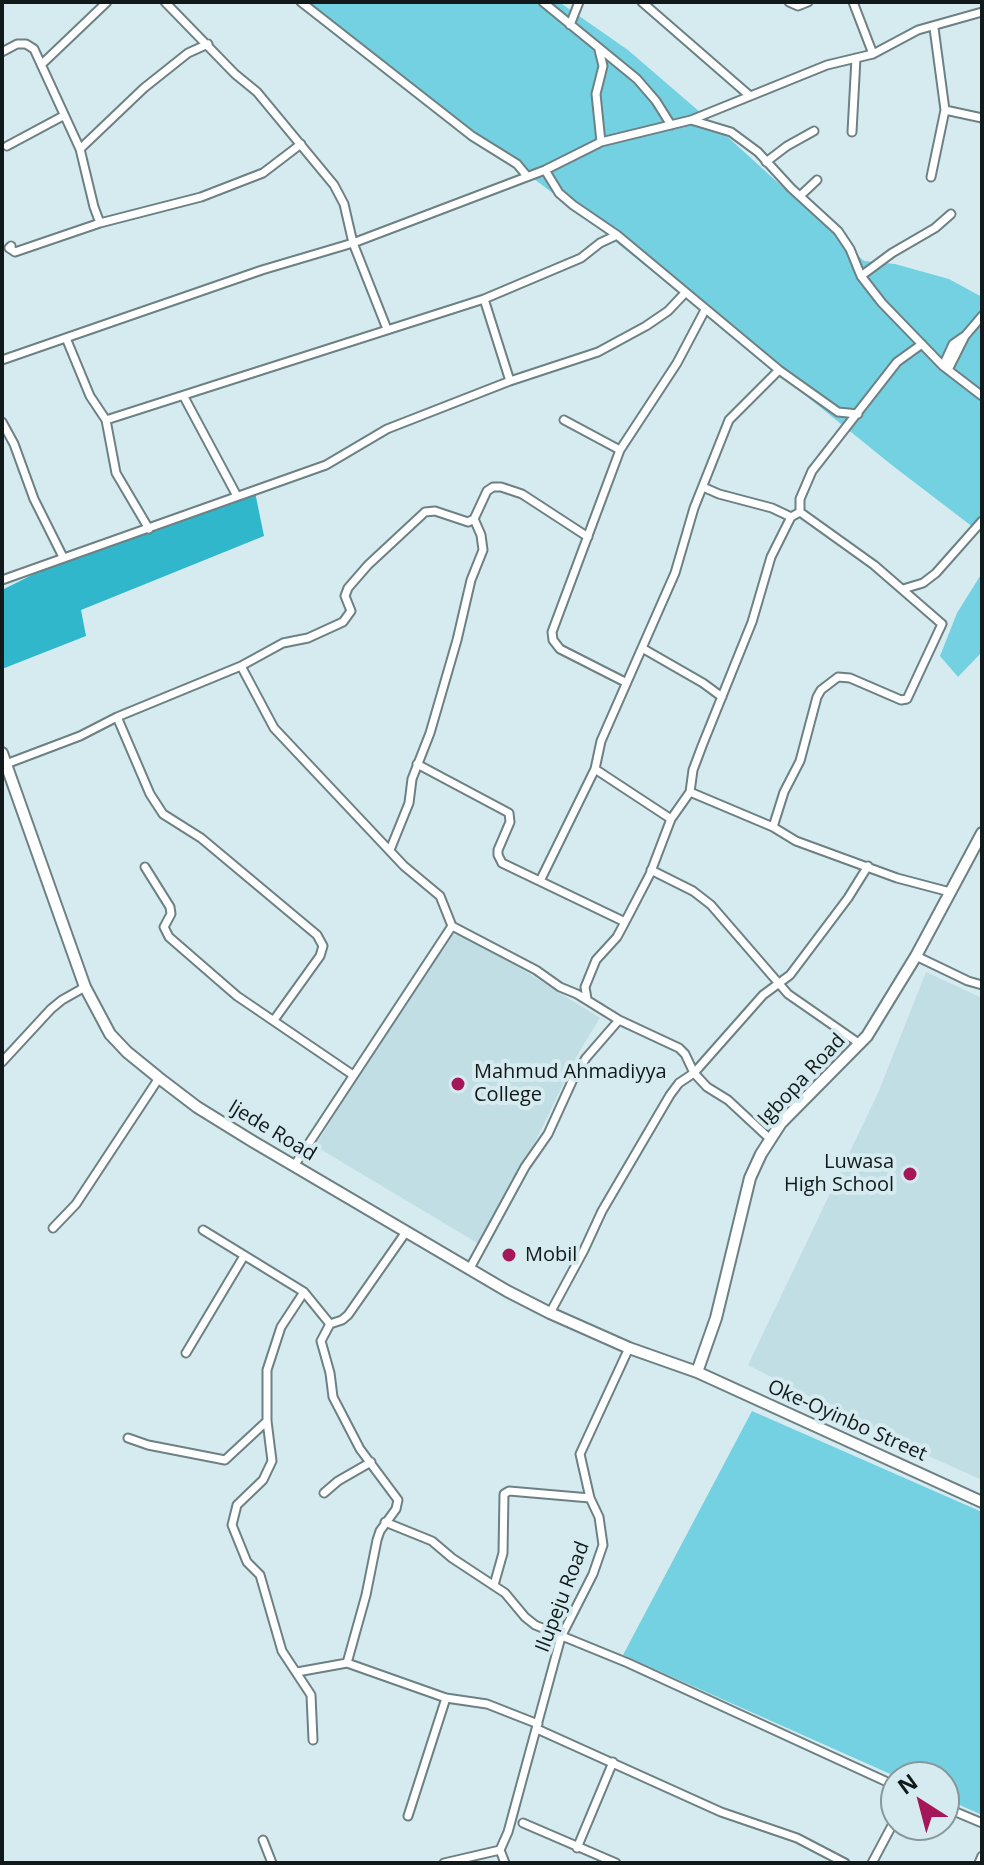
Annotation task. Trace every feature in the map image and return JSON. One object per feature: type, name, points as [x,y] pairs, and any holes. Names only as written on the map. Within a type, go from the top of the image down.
[{"type":"main road","name":"Ijede Road","points":[[4,759],[85,987],[110,1034],[127,1052],[197,1107],[406,1232],[550,1313],[629,1348],[697,1372]]},
{"type":"main road","name":"Igbopa Road","points":[[697,1372],[716,1318],[750,1178],[770,1139],[781,1123],[860,1044],[916,956],[982,833]]},
{"type":"main road","name":"Oke-Oyinbo Street","points":[[697,1372],[982,1502]]},
{"type":"street","points":[[42,64],[107,2]]},
{"type":"street","points":[[165,2],[235,74],[257,92],[334,185],[344,204],[353,243],[387,329]]},
{"type":"street","points":[[301,2],[472,136],[517,164],[527,176]]},
{"type":"street","points":[[543,2],[647,90],[671,125]]},
{"type":"street","points":[[570,25],[579,2]]},
{"type":"street","points":[[642,2],[750,96]]},
{"type":"street","points":[[789,2],[798,6],[808,2]]},
{"type":"street","points":[[853,2],[873,54]]},
{"type":"street","points":[[2,360],[262,270],[353,243],[545,170],[601,142],[691,120],[827,65],[873,54],[918,30],[934,28],[982,12]]},
{"type":"street","points":[[931,177],[945,110],[934,28]]},
{"type":"street","points":[[2,52],[17,44],[26,44],[34,49],[80,149],[100,223]]},
{"type":"street","points":[[80,149],[144,88],[188,53],[208,44]]},
{"type":"street","points":[[599,49],[603,66],[596,94],[601,142]]},
{"type":"street","points":[[852,132],[856,58]]},
{"type":"street","points":[[945,110],[982,118]]},
{"type":"street","points":[[7,146],[63,116]]},
{"type":"street","points":[[691,120],[731,132],[749,145],[838,231],[850,249],[861,276],[882,303],[946,367],[982,396]]},
{"type":"street","points":[[766,162],[814,131]]},
{"type":"street","points":[[11,246],[9,248],[15,252],[100,223],[201,197],[263,173],[301,144]]},
{"type":"street","points":[[545,170],[553,184],[573,205],[617,235],[779,370],[838,412],[858,414]]},
{"type":"street","points":[[800,196],[817,180]]},
{"type":"street","points":[[861,276],[935,228],[951,214]]},
{"type":"street","points":[[106,420],[484,299],[581,258],[600,243],[617,235]]},
{"type":"street","points":[[2,580],[326,465],[373,435],[510,381],[598,352],[646,326],[668,311],[685,293]]},
{"type":"street","points":[[484,299],[510,381]]},
{"type":"street","points":[[625,682],[560,649],[553,640],[552,632],[620,450],[677,363],[705,310]]},
{"type":"street","points":[[946,367],[982,316]]},
{"type":"street","points":[[930,352],[965,336]]},
{"type":"street","points":[[66,338],[90,396],[106,420],[116,473],[149,529]]},
{"type":"street","points":[[800,512],[802,490],[812,471],[897,362],[922,344]]},
{"type":"street","points":[[946,367],[953,344]]},
{"type":"street","points":[[540,881],[595,769],[601,741],[675,573],[729,420],[779,370]]},
{"type":"street","points":[[184,397],[237,496]]},
{"type":"street","points":[[564,420],[620,450]]},
{"type":"street","points":[[2,422],[19,456],[34,499],[63,557]]},
{"type":"street","points":[[4,759],[80,736],[117,717],[241,666],[283,643],[308,638],[347,619],[351,611],[345,596],[348,588],[425,512],[435,511],[468,522],[474,519],[487,491],[501,487],[522,494],[588,537]]},
{"type":"street","points":[[703,487],[791,517]]},
{"type":"street","points":[[577,994],[585,987],[596,960],[617,937],[651,870],[671,819],[690,792],[693,770],[752,622],[771,557],[791,517],[800,512]]},
{"type":"street","points":[[773,827],[784,792],[800,761],[821,690],[838,677],[850,678],[901,700],[907,699],[942,624],[903,589],[800,512]]},
{"type":"street","points":[[390,850],[409,803],[417,764],[430,733],[471,580],[483,550],[474,519]]},
{"type":"street","points":[[903,589],[923,583],[936,573],[982,521]]},
{"type":"street","points":[[642,648],[722,697]]},
{"type":"street","points":[[241,666],[274,728],[404,866],[440,896],[452,926],[536,970],[619,1020],[679,1048],[707,1087],[728,1100],[770,1139]]},
{"type":"street","points":[[117,717],[150,794],[163,814],[201,838],[317,935],[323,946],[320,956],[274,1020]]},
{"type":"street","points":[[417,764],[509,813],[510,822],[498,850],[499,860],[625,922]]},
{"type":"street","points":[[595,769],[671,819]]},
{"type":"street","points":[[690,792],[773,827],[796,841],[897,878],[950,892]]},
{"type":"street","points":[[550,1313],[602,1211],[670,1095],[679,1083],[694,1073],[763,995],[790,975],[868,866]]},
{"type":"street","points":[[145,867],[170,907],[171,914],[164,927],[169,937],[237,996],[353,1075]]},
{"type":"street","points":[[651,870],[693,891],[711,905],[788,994],[860,1044]]},
{"type":"street","points":[[294,1166],[452,926]]},
{"type":"street","points":[[916,956],[982,985]]},
{"type":"street","points":[[2,1062],[51,1009],[85,987]]},
{"type":"street","points":[[585,987],[587,999]]},
{"type":"street","points":[[470,1268],[525,1167],[548,1134],[574,1077],[619,1020]]},
{"type":"street","points":[[53,1228],[76,1204],[159,1078]]},
{"type":"street","points":[[203,1230],[304,1292],[330,1324]]},
{"type":"street","points":[[347,1663],[377,1540],[385,1522],[396,1509],[398,1500],[360,1449],[333,1397],[321,1341],[330,1324],[348,1315],[406,1232]]},
{"type":"street","points":[[186,1353],[244,1256]]},
{"type":"street","points":[[304,1292],[288,1315],[272,1350],[267,1370],[267,1421],[272,1461],[263,1480],[237,1505],[232,1525],[247,1562],[260,1575],[282,1651],[311,1695],[313,1740]]},
{"type":"street","name":"Ilupeju Road","points":[[500,1850],[508,1832],[561,1637],[593,1574],[603,1545],[599,1517],[590,1498],[580,1454],[629,1348]]},
{"type":"street","points":[[128,1438],[148,1445],[225,1460],[267,1421]]},
{"type":"street","points":[[324,1493],[371,1462]]},
{"type":"street","points":[[494,1585],[503,1553],[504,1494],[509,1491],[590,1498]]},
{"type":"street","points":[[385,1522],[432,1541],[513,1600],[529,1621],[880,1779]]},
{"type":"street","points":[[297,1672],[347,1663],[446,1698],[487,1704],[721,1812],[797,1838],[845,1863]]},
{"type":"street","points":[[408,1816],[446,1698]]},
{"type":"street","points":[[577,1848],[613,1762]]},
{"type":"street","points":[[960,1814],[982,1823]]},
{"type":"street","points":[[523,1823],[616,1863]]},
{"type":"street","points":[[263,1840],[272,1863]]},
{"type":"street","points":[[872,1863],[884,1841]]},
{"type":"street","points":[[444,1863],[500,1850],[505,1863]]},
{"type":"street","points":[[979,1863],[982,1856]]},
{"type":"shaded area","points":[[307,2],[559,2],[628,50],[864,261],[895,264],[949,279],[982,297],[982,534],[591,222]]},
{"type":"shaded area","points":[[255,492],[264,536],[81,610],[86,636],[2,669],[2,590],[44,569]]},
{"type":"shaded area","points":[[982,573],[982,652],[958,677],[940,656],[957,613]]},
{"type":"shaded area","name":"Mahmud Ahmadiyya College","points":[[458,934],[600,1018],[579,1052],[532,1148],[479,1244],[315,1146],[429,964],[452,935]]},
{"type":"shaded area","name":"Luwasa High School","points":[[926,972],[982,998],[982,1480],[904,1445],[748,1365],[878,1093]]},
{"type":"shaded area","points":[[752,1411],[982,1512],[982,1815],[960,1805],[960,1761],[880,1761],[880,1769],[623,1655]]},
{"type":"place","name":"Mahmud Ahmadiyya College","points":[[458,1084]]},
{"type":"place","name":"Luwasa High School","points":[[910,1174]]},
{"type":"place","name":"Mobil","points":[[509,1255]]}]
